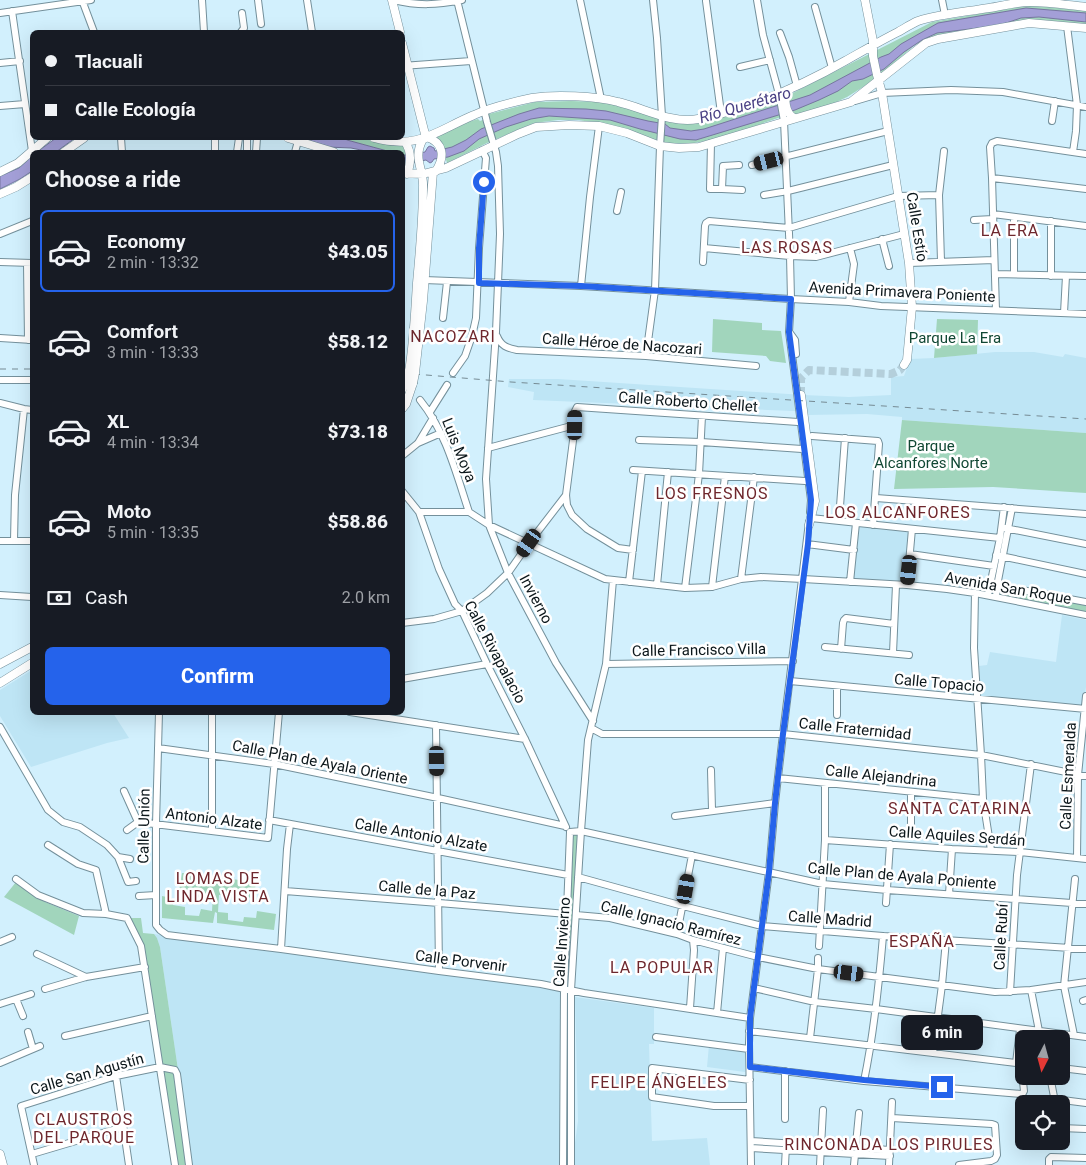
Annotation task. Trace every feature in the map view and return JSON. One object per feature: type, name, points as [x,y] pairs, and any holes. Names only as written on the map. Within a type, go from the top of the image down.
[{"type":"main road","points":[[393,0],[400,30]]},
{"type":"main road","name":"Calle Estío","points":[[865,0],[873,56],[882,93],[908,263],[912,307],[907,360],[904,365]]},
{"type":"main road","points":[[382,140],[407,145],[484,111],[532,98],[560,96],[618,102],[662,119],[691,120],[782,98],[788,90],[917,22],[945,15],[1025,1],[1071,3],[1086,7]]},
{"type":"main road","points":[[407,145],[410,158],[406,172],[434,172],[536,127],[600,126],[660,144],[679,148],[699,147],[787,117],[851,102],[878,78],[926,43],[938,38],[1029,23],[1086,28]]},
{"type":"main road","points":[[405,65],[425,138],[419,147],[418,157],[423,186],[413,367]]},
{"type":"main road","points":[[782,98],[787,117]]},
{"type":"main road","points":[[405,404],[408,398],[407,386],[413,367],[424,280],[434,172],[441,163],[441,149],[436,142],[425,138]]},
{"type":"main road","points":[[33,150],[45,140]]},
{"type":"main road","points":[[67,150],[81,140]]},
{"type":"main road","points":[[295,140],[321,150]]},
{"type":"main road","points":[[0,172],[18,163],[30,153]]},
{"type":"main road","points":[[0,194],[30,178]]},
{"type":"main road","points":[[801,395],[815,501],[810,521]]},
{"type":"main road","points":[[0,664],[30,648]]},
{"type":"main road","points":[[0,683],[30,664]]},
{"type":"main road","points":[[0,1154],[3,1165]]},
{"type":"street","points":[[37,0],[38,8]]},
{"type":"street","points":[[83,0],[93,30]]},
{"type":"street","points":[[0,13],[91,0]]},
{"type":"street","points":[[202,0],[204,30]]},
{"type":"street","points":[[258,0],[261,24]]},
{"type":"street","points":[[306,0],[312,30]]},
{"type":"street","points":[[393,0],[410,4],[431,5],[459,0],[484,111],[496,152],[499,183],[499,284],[488,448],[575,425],[566,495],[567,505],[572,514],[587,529],[618,548],[633,550]]},
{"type":"street","points":[[580,0],[601,99]]},
{"type":"street","points":[[646,356],[655,290],[662,119],[653,0]]},
{"type":"street","points":[[757,0],[763,35],[782,98]]},
{"type":"street","points":[[942,0],[945,15]]},
{"type":"street","points":[[706,1],[721,113]]},
{"type":"street","points":[[815,7],[832,68]]},
{"type":"street","points":[[12,11],[30,138]]},
{"type":"street","points":[[242,13],[244,28],[242,30]]},
{"type":"street","points":[[1068,26],[1077,105],[1073,152]]},
{"type":"street","points":[[780,33],[797,86]]},
{"type":"street","points":[[740,67],[770,60]]},
{"type":"street","points":[[0,63],[20,61]]},
{"type":"street","points":[[405,65],[472,61]]},
{"type":"street","points":[[851,102],[882,93],[951,90],[1003,92],[1086,107]]},
{"type":"street","points":[[1052,121],[1055,101]]},
{"type":"street","points":[[0,106],[25,104]]},
{"type":"street","points":[[751,1165],[750,1018],[769,872],[783,734],[808,544],[811,500],[789,332],[791,299],[786,157],[787,117]]},
{"type":"street","points":[[581,286],[590,196],[600,126]]},
{"type":"street","points":[[752,165],[888,131]]},
{"type":"street","points":[[296,150],[298,141]]},
{"type":"street","points":[[996,310],[990,147],[997,141],[1086,154]]},
{"type":"street","points":[[711,143],[710,189],[742,190]]},
{"type":"street","points":[[941,261],[939,195],[944,151]]},
{"type":"street","points":[[453,373],[464,356],[472,336],[476,318],[486,158],[481,152]]},
{"type":"street","points":[[711,165],[739,165]]},
{"type":"street","points":[[764,195],[788,192],[893,165]]},
{"type":"street","points":[[722,189],[723,166]]},
{"type":"street","points":[[992,178],[1086,189]]},
{"type":"street","points":[[618,211],[621,192]]},
{"type":"street","points":[[703,262],[706,223],[709,221],[790,228],[898,196],[939,195]]},
{"type":"street","points":[[974,220],[993,217],[1014,217],[1086,226]]},
{"type":"street","points":[[1014,217],[1014,274]]},
{"type":"street","points":[[1051,221],[1051,276]]},
{"type":"street","points":[[0,234],[30,222]]},
{"type":"street","points":[[19,227],[30,227]]},
{"type":"street","points":[[704,248],[816,257],[904,234]]},
{"type":"street","points":[[882,239],[889,266]]},
{"type":"street","points":[[849,302],[854,264],[850,248]]},
{"type":"street","points":[[908,263],[994,260]]},
{"type":"street","points":[[0,262],[30,263],[30,340],[0,338]]},
{"type":"street","points":[[995,274],[1086,276]]},
{"type":"street","points":[[1064,313],[1066,276]]},
{"type":"street","name":"Avenida Primavera Poniente","points":[[424,280],[655,290],[849,302],[882,306],[1086,314]]},
{"type":"street","points":[[443,318],[447,282]]},
{"type":"street","name":"Calle Héroe de Nacozari","points":[[496,332],[499,340],[507,348],[646,356],[756,366]]},
{"type":"street","points":[[789,332],[795,340],[796,357]]},
{"type":"street","points":[[0,380],[30,380]]},
{"type":"street","points":[[418,443],[447,385]]},
{"type":"street","name":"Luis Moya","points":[[420,400],[432,415],[441,433],[470,512]]},
{"type":"street","points":[[0,403],[30,410]]},
{"type":"street","name":"Calle Roberto Chellet","points":[[575,425],[575,411],[577,407],[798,422]]},
{"type":"street","points":[[14,541],[15,495],[24,409]]},
{"type":"street","points":[[685,588],[699,474],[702,416]]},
{"type":"street","points":[[405,454],[418,443],[441,433]]},
{"type":"street","points":[[812,436],[878,441],[873,525]]},
{"type":"street","points":[[839,520],[845,438]]},
{"type":"street","points":[[639,440],[802,449]]},
{"type":"street","name":"Invierno","points":[[488,448],[486,479],[489,525],[508,573],[556,663],[592,724]]},
{"type":"street","points":[[633,470],[805,481]]},
{"type":"street","points":[[629,582],[642,471]]},
{"type":"street","points":[[657,585],[668,472]]},
{"type":"street","points":[[712,587],[725,476]]},
{"type":"street","points":[[741,579],[754,477]]},
{"type":"street","name":"Calle Rivapalacio","points":[[405,495],[419,512],[439,569],[455,604],[462,611],[526,739],[565,826],[570,832]]},
{"type":"street","points":[[405,623],[434,619],[462,611],[486,593],[508,573],[566,495]]},
{"type":"street","points":[[876,498],[1086,514]]},
{"type":"street","points":[[996,597],[994,566],[1000,556],[1004,507]]},
{"type":"street","points":[[988,595],[994,585],[1000,556],[1009,529],[1012,508]]},
{"type":"street","points":[[419,512],[470,512]]},
{"type":"street","name":"Avenida San Roque","points":[[470,512],[489,525],[606,579],[685,588],[712,587],[741,579],[761,578],[907,585],[988,595],[1086,615]]},
{"type":"street","points":[[477,516],[482,519],[488,516]]},
{"type":"street","points":[[810,521],[839,520],[1000,538]]},
{"type":"street","points":[[850,582],[856,522]]},
{"type":"street","points":[[1001,527],[1086,544]]},
{"type":"street","points":[[907,585],[912,529]]},
{"type":"street","points":[[0,540],[30,541]]},
{"type":"street","points":[[808,544],[854,550]]},
{"type":"street","points":[[910,554],[994,566]]},
{"type":"street","points":[[1000,556],[1086,574]]},
{"type":"street","name":"Calle Invierno","points":[[563,1165],[568,990],[574,942],[588,740],[606,664],[613,580]]},
{"type":"street","points":[[893,653],[896,585]]},
{"type":"street","points":[[994,585],[1086,602]]},
{"type":"street","points":[[975,593],[974,648],[983,799],[991,850]]},
{"type":"street","points":[[0,596],[30,597]]},
{"type":"street","points":[[841,649],[844,620],[846,618],[894,624]]},
{"type":"street","points":[[825,647],[909,656]]},
{"type":"street","name":"Calle Francisco Villa","points":[[606,664],[793,661]]},
{"type":"street","points":[[405,678],[487,664]]},
{"type":"street","name":"Calle Topacio","points":[[790,681],[1085,709]]},
{"type":"street","points":[[837,686],[837,715]]},
{"type":"street","name":"Calle Esmeralda","points":[[1077,858],[1078,774],[1086,696]]},
{"type":"street","name":"Calle Unión","points":[[159,715],[156,925],[166,935]]},
{"type":"street","points":[[212,715],[212,831]]},
{"type":"street","points":[[269,820],[279,715]]},
{"type":"street","points":[[370,715],[526,739]]},
{"type":"street","name":"Calle Fraternidad","points":[[592,724],[602,734],[783,734],[981,755],[1086,776]]},
{"type":"street","points":[[436,725],[440,971]]},
{"type":"street","points":[[0,727],[48,810],[63,822],[80,827],[106,845],[118,856],[128,882],[136,881]]},
{"type":"street","name":"Calle Plan de Ayala Oriente","points":[[158,748],[274,764],[565,826]]},
{"type":"street","name":"Calle Rubí","points":[[1010,992],[1015,898],[1030,764]]},
{"type":"street","points":[[711,770],[712,810]]},
{"type":"street","name":"Calle Alejandrina","points":[[778,778],[983,799]]},
{"type":"street","points":[[818,946],[825,840],[825,783]]},
{"type":"street","points":[[124,791],[138,822],[127,830]]},
{"type":"street","points":[[911,792],[911,824]]},
{"type":"street","points":[[675,816],[775,803]]},
{"type":"street","name":"Antonio Alzate","points":[[138,822],[268,838],[269,820]]},
{"type":"street","name":"Calle Antonio Alzate","points":[[269,820],[568,875]]},
{"type":"street","points":[[1078,821],[1086,823]]},
{"type":"street","points":[[281,949],[290,824]]},
{"type":"street","name":"Calle Plan de Ayala Poniente","points":[[570,832],[581,831],[823,884],[1086,904]]},
{"type":"street","name":"Calle Invierno","points":[[570,832],[566,942],[571,1165]]},
{"type":"street","name":"Calle Aquiles Serdán","points":[[825,840],[1020,852],[1086,859]]},
{"type":"street","points":[[886,903],[890,844]]},
{"type":"street","points":[[48,845],[78,864],[96,870],[106,914]]},
{"type":"street","points":[[949,894],[952,849]]},
{"type":"street","points":[[677,934],[692,855]]},
{"type":"street","points":[[118,856],[130,859]]},
{"type":"street","name":"Calle Madrid","points":[[578,877],[762,926],[883,936],[1086,948]]},
{"type":"street","points":[[16,879],[38,895],[82,913],[106,914],[127,918],[141,946],[175,1165]]},
{"type":"street","points":[[1074,1036],[1064,986],[1075,879]]},
{"type":"street","name":"Calle de la Paz","points":[[285,891],[567,914]]},
{"type":"street","points":[[139,896],[156,895]]},
{"type":"street","name":"Calle Ignacio Ramírez","points":[[576,915],[610,918],[677,934],[758,957],[818,969],[942,986],[1010,992],[1086,982]]},
{"type":"street","name":"Calle Porvenir","points":[[166,935],[541,984],[568,990],[750,1018]]},
{"type":"street","points":[[864,1080],[872,1046],[883,936]]},
{"type":"street","points":[[0,942],[12,938]]},
{"type":"street","points":[[690,1008],[693,940]]},
{"type":"street","points":[[933,1053],[946,940]]},
{"type":"street","points":[[566,942],[574,942]]},
{"type":"street","points":[[717,1013],[723,948]]},
{"type":"street","points":[[37,954],[86,977]]},
{"type":"street","points":[[810,1038],[818,958]]},
{"type":"street","points":[[44,989],[86,977],[144,967]]},
{"type":"street","points":[[754,988],[815,1002],[1033,1030]]},
{"type":"street","points":[[1031,990],[1040,1030]]},
{"type":"street","points":[[0,1004],[31,994]]},
{"type":"street","points":[[16,999],[23,1016]]},
{"type":"street","points":[[65,1036],[152,1016]]},
{"type":"street","points":[[749,1031],[1015,1063]]},
{"type":"street","points":[[0,1063],[36,1047],[28,1032]]},
{"type":"street","points":[[1070,1035],[1086,1037]]},
{"type":"street","points":[[656,1037],[749,1049]]},
{"type":"street","points":[[160,1067],[170,1068],[177,1074],[189,1165]]},
{"type":"street","name":"Calle San Agustín","points":[[34,1165],[21,1106],[116,1076],[160,1067]]},
{"type":"street","points":[[750,1067],[864,1080],[1021,1094],[1024,1091],[1023,1085]]},
{"type":"street","points":[[750,1080],[652,1068],[652,1097],[714,1106],[750,1106]]},
{"type":"street","points":[[1070,1069],[1086,1071]]},
{"type":"street","points":[[785,1071],[785,1119]]},
{"type":"street","points":[[116,1076],[130,1165]]},
{"type":"street","points":[[889,1165],[892,1102]]},
{"type":"street","points":[[1070,1102],[1086,1103]]},
{"type":"street","points":[[820,1165],[823,1110]]},
{"type":"street","points":[[854,1165],[859,1113]]},
{"type":"street","points":[[892,1118],[995,1125],[997,1155],[995,1159],[959,1165]]},
{"type":"street","points":[[32,1154],[123,1127]]},
{"type":"street","points":[[1070,1128],[1086,1129]]},
{"type":"street","points":[[751,1145],[890,1153]]},
{"type":"street","points":[[785,1165],[786,1147]]},
{"type":"street","points":[[1049,1165],[1051,1157],[1086,1158]]},
{"type":"shaded area","points":[[1026,8],[1086,13],[1086,22],[1039,17],[1021,18],[1003,24],[937,33],[904,52],[884,69],[863,79],[852,81],[838,91],[819,100],[795,110],[696,140],[680,139],[610,120],[549,116],[531,119],[506,127],[479,139],[464,151],[448,157],[434,159],[430,163],[426,160],[405,162],[405,155],[425,152],[430,146],[435,151],[452,147],[481,129],[539,108],[606,111],[665,124],[670,128],[691,131],[704,129],[810,95],[889,54],[901,44],[938,23]]},
{"type":"shaded area","points":[[53,140],[72,140],[59,150],[40,150]]},
{"type":"shaded area","points":[[308,140],[347,140],[384,150],[361,150],[327,147]]},
{"type":"shaded area","points":[[30,158],[30,172],[0,189],[0,176],[19,168]]},
{"type":"shaded area","points":[[995,352],[1034,352],[1063,357],[1065,354],[1086,358],[1086,433],[902,420],[902,417],[867,414],[807,415],[804,412],[794,411],[533,400],[534,392],[508,387],[509,379],[558,379],[803,395],[849,397],[891,395],[891,377],[904,376],[910,359]]},
{"type":"shaded area","points":[[859,527],[909,532],[904,581],[853,579]]},
{"type":"shaded area","points":[[1062,615],[1086,620],[1086,687],[1083,707],[981,698],[979,666],[987,665],[990,652],[1056,662]]},
{"type":"shaded area","points":[[30,671],[30,715],[114,715],[129,738],[31,767],[0,716],[0,690]]},
{"type":"shaded area","points":[[154,934],[564,989],[563,1165],[192,1165],[160,947]]},
{"type":"shaded area","points":[[575,997],[654,1008],[654,1044],[649,1044],[652,1141],[707,1138],[710,1165],[572,1165],[578,1121]]},
{"type":"shaded area","points":[[709,1045],[743,1050],[746,1053],[745,1072],[707,1067]]},
{"type":"green space","points":[[1030,5],[1086,11],[1086,25],[1028,20],[925,40],[914,46],[871,82],[847,97],[803,114],[778,118],[721,138],[689,144],[669,143],[655,141],[611,126],[579,120],[558,120],[534,123],[447,163],[437,137],[465,123],[488,118],[489,114],[535,102],[601,102],[706,121],[787,96],[932,22]]},
{"type":"green space","points":[[347,140],[405,142],[410,155],[405,155],[405,150],[384,150]]},
{"type":"green space","points":[[713,319],[762,323],[762,330],[781,331],[786,363],[770,361],[766,356],[712,352]]},
{"type":"green space","name":"Parque La Era","points":[[937,319],[978,320],[977,354],[934,358]]},
{"type":"green space","name":"Parque Alcanfores Norte","points":[[902,420],[1086,433],[1086,493],[993,487],[894,489]]},
{"type":"green space","points":[[1000,588],[1086,604],[1086,613],[999,596]]},
{"type":"green space","points":[[573,835],[578,835],[573,941],[567,941]]},
{"type":"green space","points":[[182,873],[256,882],[254,898],[219,895],[218,912],[228,913],[228,920],[243,922],[244,917],[256,918],[257,911],[276,914],[274,930],[217,923],[217,913],[215,912],[213,923],[162,918],[162,896],[172,898],[173,905],[185,907],[185,915],[199,916],[201,909],[212,911],[213,894],[199,893],[199,901],[189,899],[190,892],[179,890]]},
{"type":"green space","points":[[16,882],[45,902],[79,916],[74,935],[4,897]]},
{"type":"green space","points":[[127,918],[141,918],[143,933],[154,934],[160,947],[192,1165],[175,1165],[141,946]]},
{"type":"tunnel","points":[[801,395],[801,378],[809,370],[891,374],[900,370],[904,365]]},
{"type":"railway","points":[[0,369],[30,369]]},
{"type":"railway","points":[[405,373],[511,382],[1086,419]]},
{"type":"district","name":"LA ERA","points":[[1010,230]]},
{"type":"district","name":"LAS ROSAS","points":[[787,247]]},
{"type":"district","name":"NACOZARI","points":[[453,336]]},
{"type":"district","name":"LOS FRESNOS","points":[[712,493]]},
{"type":"district","name":"LOS ALCANFORES","points":[[898,512]]},
{"type":"district","name":"SANTA CATARINA","points":[[960,808]]},
{"type":"district","name":"LOMAS DE LINDA VISTA","points":[[218,887]]},
{"type":"district","name":"ESPAÑA","points":[[922,941]]},
{"type":"district","name":"LA POPULAR","points":[[662,967]]},
{"type":"district","name":"FELIPE ÁNGELES","points":[[659,1082]]},
{"type":"district","name":"CLAUSTROS DEL PARQUE","points":[[84,1128]]},
{"type":"district","name":"RINCONADA LOS PIRULES","points":[[889,1144]]},
{"type":"route","points":[[484,182],[479,248],[479,283],[581,286],[791,299],[789,332],[811,500],[808,544],[783,734],[769,872],[750,1018],[750,1067],[942,1087]]},
{"type":"water label","name":"Río Querétaro","points":[[745,105]]}]
